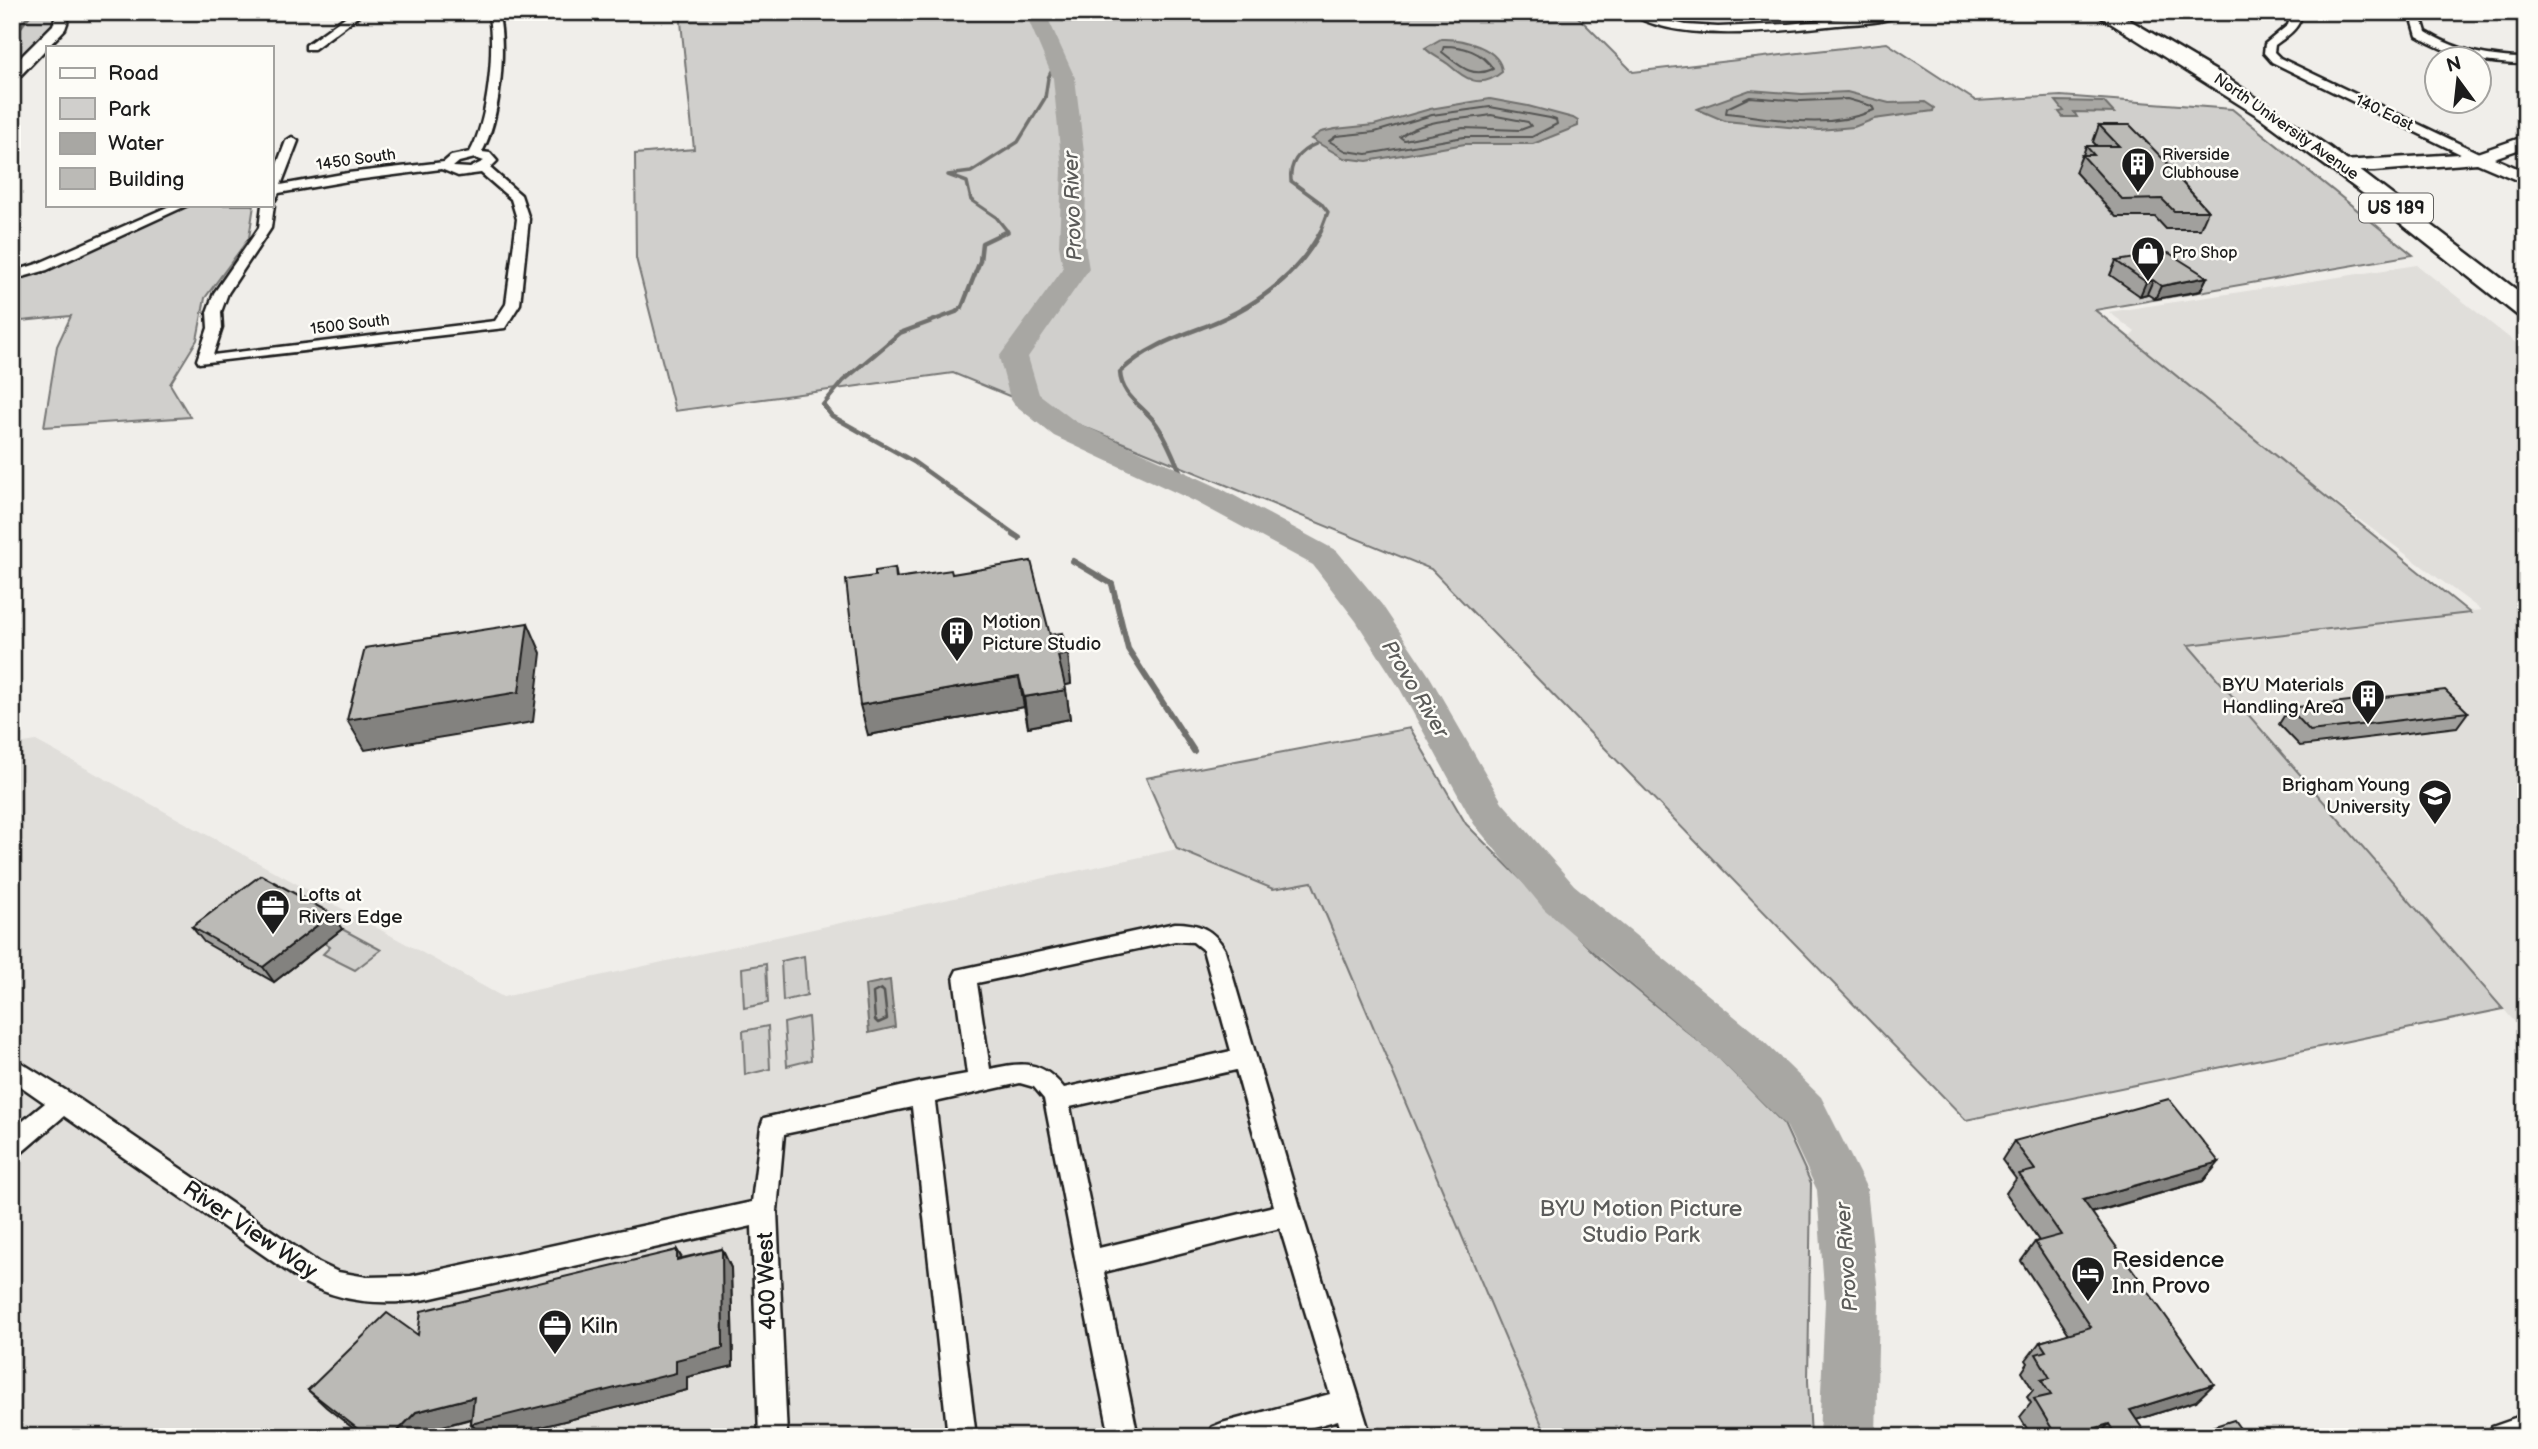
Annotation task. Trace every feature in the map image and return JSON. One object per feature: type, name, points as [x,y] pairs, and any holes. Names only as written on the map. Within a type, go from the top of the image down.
[{"type":"highway","name":"North University Avenue","points":[[2102,12],[2214,76],[2342,166],[2526,310]]},
{"type":"street","points":[[12,75],[60,26],[64,12]]},
{"type":"street","points":[[310,47],[359,12]]},
{"type":"street","points":[[475,154],[483,144],[491,104],[496,24],[493,12]]},
{"type":"street","points":[[1634,12],[1645,19],[1686,28],[1722,31],[1879,18],[1900,12]]},
{"type":"street","name":"140 East","points":[[2297,12],[2298,19],[2292,29],[2270,44],[2269,52],[2276,60],[2526,179]]},
{"type":"street","points":[[2415,12],[2421,34],[2436,44],[2472,57],[2497,62],[2526,61]]},
{"type":"street","points":[[273,193],[292,141]]},
{"type":"street","points":[[2342,166],[2479,158],[2526,141]]},
{"type":"street","points":[[475,154],[490,158],[489,164],[482,168],[458,172],[447,169],[447,165],[455,159],[475,154]]},
{"type":"street","name":"1450 South","points":[[273,193],[348,177],[447,165]]},
{"type":"street","name":"1500 South","points":[[268,206],[265,228],[221,293],[214,312],[215,328],[204,360],[500,325],[513,304],[523,219],[517,198],[482,168]]},
{"type":"street","points":[[12,276],[42,267],[180,206]]},
{"type":"street","points":[[980,1080],[965,976],[1175,932],[1198,933],[1212,942],[1289,1214],[1357,1437]]},
{"type":"street","points":[[1056,1100],[1244,1058]]},
{"type":"street","name":"River View Way","points":[[12,1067],[310,1272],[340,1286],[358,1290],[380,1292],[427,1286],[764,1211]]},
{"type":"street","points":[[962,1437],[922,1092],[1009,1073],[1032,1074],[1050,1086],[1056,1100],[1124,1437]]},
{"type":"street","name":"400 West","points":[[773,1437],[764,1211],[774,1126],[922,1092]]},
{"type":"street","points":[[12,1144],[64,1102]]},
{"type":"street","points":[[1089,1263],[1289,1214]]},
{"type":"street","points":[[1222,1437],[1347,1404]]},
{"type":"street","points":[[2502,1437],[2526,1429]]},
{"type":"shaded area","name":"Brigham Young University","points":[[2417,265],[2526,351],[2526,1035],[2187,644],[2481,610],[2123,344],[2135,332],[2109,312]]},
{"type":"shaded area","points":[[36,741],[503,997],[1177,849],[1273,889],[1312,881],[1547,1437],[12,1437],[12,745]]},
{"type":"green space","points":[[16,12],[59,12],[54,25],[12,67],[12,19]]},
{"type":"green space","points":[[680,12],[1573,12],[1633,72],[1887,43],[1976,101],[2061,96],[2232,109],[2413,255],[2095,310],[2470,613],[2188,645],[2503,1009],[1966,1120],[1431,569],[953,373],[675,411],[636,258],[635,154],[694,149]]},
{"type":"green space","points":[[189,206],[254,206],[249,238],[205,298],[197,340],[170,384],[190,417],[44,427],[57,346],[71,316],[12,322],[12,279]]},
{"type":"green space","name":"BYU Motion Picture Studio Park","points":[[1410,728],[1466,824],[1601,960],[1720,1059],[1784,1124],[1811,1183],[1808,1381],[1811,1437],[1547,1437],[1312,882],[1273,889],[1177,849],[1146,778]]},
{"type":"green space","points":[[342,929],[381,950],[355,970],[323,954],[330,947],[324,943]]},
{"type":"green space","points":[[804,956],[807,995],[783,1001],[781,961]]},
{"type":"green space","points":[[766,964],[768,1003],[744,1008],[742,968]]},
{"type":"green space","points":[[808,1017],[811,1060],[787,1066],[784,1023]]},
{"type":"green space","points":[[768,1026],[770,1069],[745,1075],[743,1031]]},
{"type":"water","points":[[1441,39],[1459,40],[1479,46],[1495,57],[1502,72],[1487,80],[1467,78],[1425,48]]},
{"type":"water","points":[[1750,90],[1802,94],[1847,92],[1889,103],[1925,102],[1934,108],[1933,111],[1874,119],[1854,127],[1819,130],[1725,121],[1697,109]]},
{"type":"water","points":[[1490,99],[1573,118],[1578,121],[1578,126],[1533,144],[1465,144],[1367,161],[1344,158],[1311,139],[1321,132],[1374,125],[1430,109]]},
{"type":"water","points":[[2056,101],[2104,102],[2114,113],[2074,112],[2077,117],[2063,117],[2059,112],[2064,111]]},
{"type":"water","points":[[890,980],[895,1027],[869,1033],[865,985]]},
{"type":"building","points":[[2099,125],[2130,125],[2208,211],[2174,211],[2162,199],[2123,200],[2082,155],[2094,155],[2086,146],[2119,146]]},
{"type":"building","points":[[2169,253],[2207,277],[2161,286],[2153,280],[2146,282],[2116,261]]},
{"type":"building","name":"Motion Picture Studio","points":[[1031,561],[1050,635],[1062,633],[1068,654],[1058,656],[1066,690],[1024,697],[1019,677],[860,705],[846,580],[875,576],[875,571],[895,568],[896,578],[951,570],[952,574]]},
{"type":"building","points":[[528,623],[519,692],[347,720],[365,648]]},
{"type":"building","points":[[2445,690],[2468,712],[2310,731],[2289,708]]},
{"type":"building","name":"Lofts at Rivers Edge","points":[[261,875],[332,914],[263,967],[192,927]]},
{"type":"building","name":"Residence Inn Provo","points":[[2169,1099],[2219,1162],[2083,1200],[2214,1384],[2130,1410],[2148,1437],[2117,1437],[2109,1424],[2067,1437],[2057,1437],[2034,1399],[2051,1395],[2041,1380],[2050,1378],[2036,1354],[2046,1351],[2040,1342],[2091,1327],[2035,1242],[2061,1235],[2019,1174],[2035,1170],[2014,1141]]},
{"type":"building","name":"Kiln","points":[[722,1249],[723,1348],[676,1360],[676,1373],[471,1424],[474,1397],[416,1412],[392,1437],[368,1437],[308,1390],[387,1313],[418,1335],[421,1311],[677,1250],[677,1260]]},
{"type":"building","points":[[2234,1420],[2246,1437],[2180,1437]]},
{"type":"waterway","points":[[12,38],[32,12]]},
{"type":"waterway","name":"Provo River","points":[[1035,12],[1064,78],[1074,169],[1072,245],[1076,269],[1013,357],[1025,398],[1065,429],[1208,495],[1325,558],[1369,613],[1417,686],[1488,813],[1559,897],[1739,1048],[1804,1112],[1842,1189],[1852,1302],[1847,1437]]},
{"type":"waterway","points":[[1006,233],[1008,232],[996,217],[971,200],[967,182],[948,175],[971,172],[1018,142],[1045,98],[1048,78],[1057,60]]},
{"type":"waterway","points":[[1316,144],[1296,158],[1291,181],[1321,203],[1328,212],[1320,232]]},
{"type":"waterway","points":[[1007,231],[982,243],[980,261],[962,307],[956,312],[900,333],[843,381],[823,405],[832,416],[914,462],[1017,536]]},
{"type":"waterway","points":[[1187,485],[1159,428],[1132,399],[1124,387],[1120,372],[1150,350],[1224,318],[1257,300],[1287,277],[1320,232]]},
{"type":"waterway","points":[[1014,535],[1019,538]]},
{"type":"waterway","points":[[1073,561],[1112,584],[1128,649],[1194,751]]},
{"type":"place","name":"Riverside Clubhouse","points":[[2138,194]]},
{"type":"place","name":"Pro Shop","points":[[2148,283]]},
{"type":"place","name":"Motion Picture Studio","points":[[957,663]]},
{"type":"place","name":"BYU Materials Handling Area","points":[[2368,726]]},
{"type":"place","name":"Brigham Young University","points":[[2435,826]]},
{"type":"place","name":"Lofts at Rivers Edge","points":[[273,936]]},
{"type":"place","name":"Residence Inn Provo","points":[[2088,1303]]},
{"type":"place","name":"Kiln","points":[[555,1356]]}]
